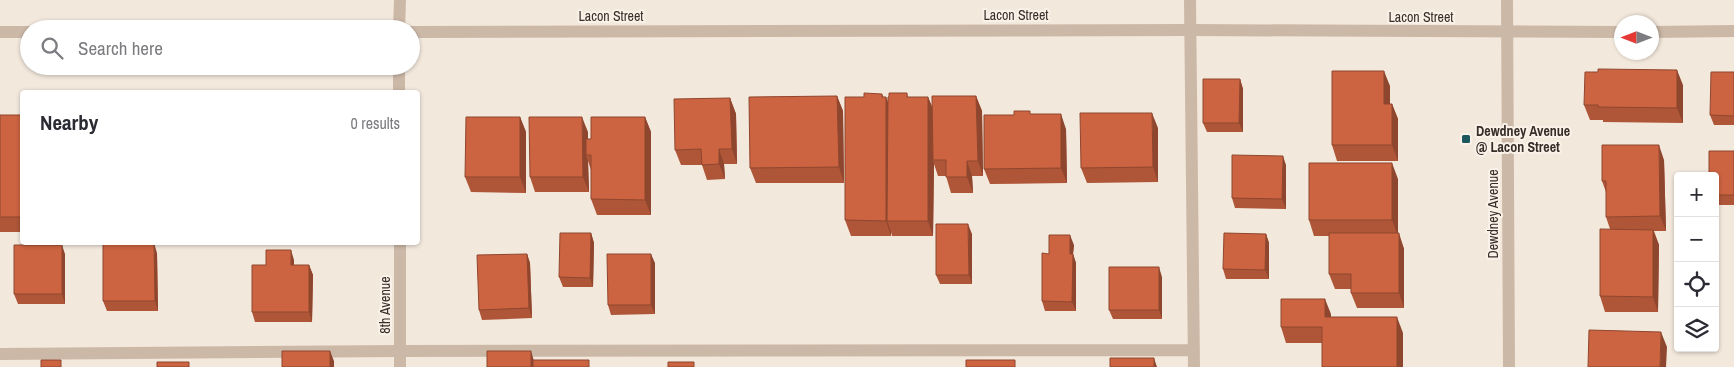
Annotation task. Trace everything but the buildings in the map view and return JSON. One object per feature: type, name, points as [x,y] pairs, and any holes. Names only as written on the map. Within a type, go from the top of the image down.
[{"type":"street","points":[[399,20],[400,0]]},
{"type":"street","points":[[1190,0],[1194,367]]},
{"type":"street","name":"Dewdney Avenue","points":[[1507,0],[1508,367]]},
{"type":"street","name":"Lacon Street","points":[[420,32],[1190,30],[1614,32]]},
{"type":"street","points":[[1659,32],[1734,31]]},
{"type":"street","points":[[0,32],[20,32]]},
{"type":"street","points":[[399,75],[399,90]]},
{"type":"street","name":"8th Avenue","points":[[400,245],[400,367]]},
{"type":"street","points":[[0,354],[400,351],[1194,350]]},
{"type":"place","name":"Dewdney Avenue @ Lacon Street","points":[[1466,139]]}]
